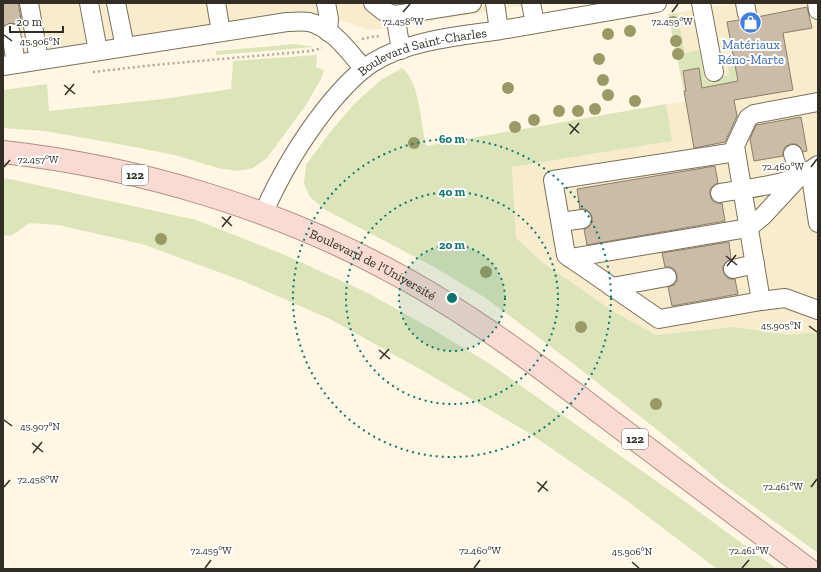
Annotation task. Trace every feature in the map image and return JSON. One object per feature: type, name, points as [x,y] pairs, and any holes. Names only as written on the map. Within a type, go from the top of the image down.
[{"type":"main road","name":"Boulevard de l'Université","points":[[3,152],[58,159],[136,175],[234,203],[339,246],[397,275],[460,312],[543,369],[808,569]]},
{"type":"street","points":[[30,3],[39,60]]},
{"type":"street","points":[[89,3],[98,52]]},
{"type":"street","points":[[116,3],[125,47]]},
{"type":"street","points":[[216,3],[221,32]]},
{"type":"street","points":[[326,3],[329,19],[328,32]]},
{"type":"street","points":[[373,3],[383,11],[395,15],[472,3]]},
{"type":"street","points":[[495,3],[499,30]]},
{"type":"street","points":[[531,3],[535,24]]},
{"type":"street","points":[[701,3],[714,72]]},
{"type":"street","points":[[817,3],[818,10]]},
{"type":"street","name":"Boulevard Saint-Charles","points":[[263,214],[283,172],[306,136],[336,96],[364,69],[384,56],[448,38],[535,24],[569,10],[647,4]]},
{"type":"street","points":[[395,15],[401,50]]},
{"type":"street","points":[[11,33],[10,65],[221,32],[298,22],[309,22],[319,26],[337,39],[364,69]]},
{"type":"street","points":[[761,301],[735,146],[748,118],[754,114],[818,102]]},
{"type":"street","points":[[736,152],[553,180],[566,255],[659,319],[785,298],[818,310]]},
{"type":"street","points":[[793,154],[809,171],[818,223]]},
{"type":"street","points":[[720,193],[782,182],[809,171]]},
{"type":"street","points":[[570,258],[748,228],[763,216],[809,171]]},
{"type":"street","points":[[561,222],[582,219]]},
{"type":"street","points":[[733,269],[755,264]]},
{"type":"street","points":[[612,287],[667,277]]},
{"type":"path","points":[[88,73],[154,65],[311,51]]},
{"type":"shaded area","points":[[3,3],[539,3],[397,27],[369,30],[326,15],[313,12],[301,12],[3,59]]},
{"type":"shaded area","points":[[735,3],[818,3],[818,347],[660,337],[616,313],[543,263],[516,238],[512,167],[672,141],[666,104],[686,102],[668,14]]},
{"type":"green space","points":[[677,13],[685,53],[699,50],[705,80],[729,75],[728,67],[735,66],[738,81],[702,88],[699,69],[683,71],[686,91],[684,91],[668,14]]},
{"type":"green space","points":[[295,44],[314,47],[216,55],[216,51]]},
{"type":"green space","points":[[317,55],[316,67],[324,70],[321,79],[306,105],[267,158],[253,168],[237,171],[218,168],[175,155],[124,145],[45,131],[3,128],[3,90],[47,84],[49,111],[163,99],[231,89],[233,61]]},
{"type":"green space","points":[[402,68],[413,83],[419,104],[426,146],[666,104],[672,141],[512,167],[516,238],[543,263],[616,313],[656,335],[734,327],[787,335],[806,333],[818,334],[818,553],[720,482],[685,452],[584,372],[484,297],[434,267],[324,209],[310,197],[304,184],[306,165],[331,131],[355,103],[381,80]]},
{"type":"green space","points":[[3,178],[196,220],[285,255],[368,293],[490,364],[676,495],[777,569],[717,569],[622,497],[529,433],[420,369],[330,319],[243,281],[142,244],[58,225],[30,223],[11,236],[3,235]]},
{"type":"building","points":[[3,3],[18,3],[22,24],[17,25],[10,23],[3,27]]},
{"type":"building","points":[[807,7],[812,28],[783,33],[793,90],[734,100],[737,116],[725,142],[694,148],[684,91],[686,91],[683,71],[699,68],[702,88],[738,81],[727,22],[739,20],[743,24],[748,24],[754,22],[757,17]]},
{"type":"building","points":[[801,117],[807,151],[803,152],[796,144],[790,144],[785,147],[783,156],[754,161],[750,139],[756,125]]},
{"type":"building","points":[[715,166],[718,183],[710,189],[710,195],[712,200],[716,203],[722,203],[725,221],[587,245],[584,229],[589,227],[592,223],[592,217],[586,209],[580,209],[577,189]]},
{"type":"building","points":[[729,242],[731,259],[723,266],[723,271],[730,279],[735,279],[738,294],[672,306],[668,287],[674,285],[677,281],[677,276],[675,270],[670,267],[665,267],[662,253]]},
{"type":"place","name":"Matériaux Réno-Marte","points":[[751,22]]}]
